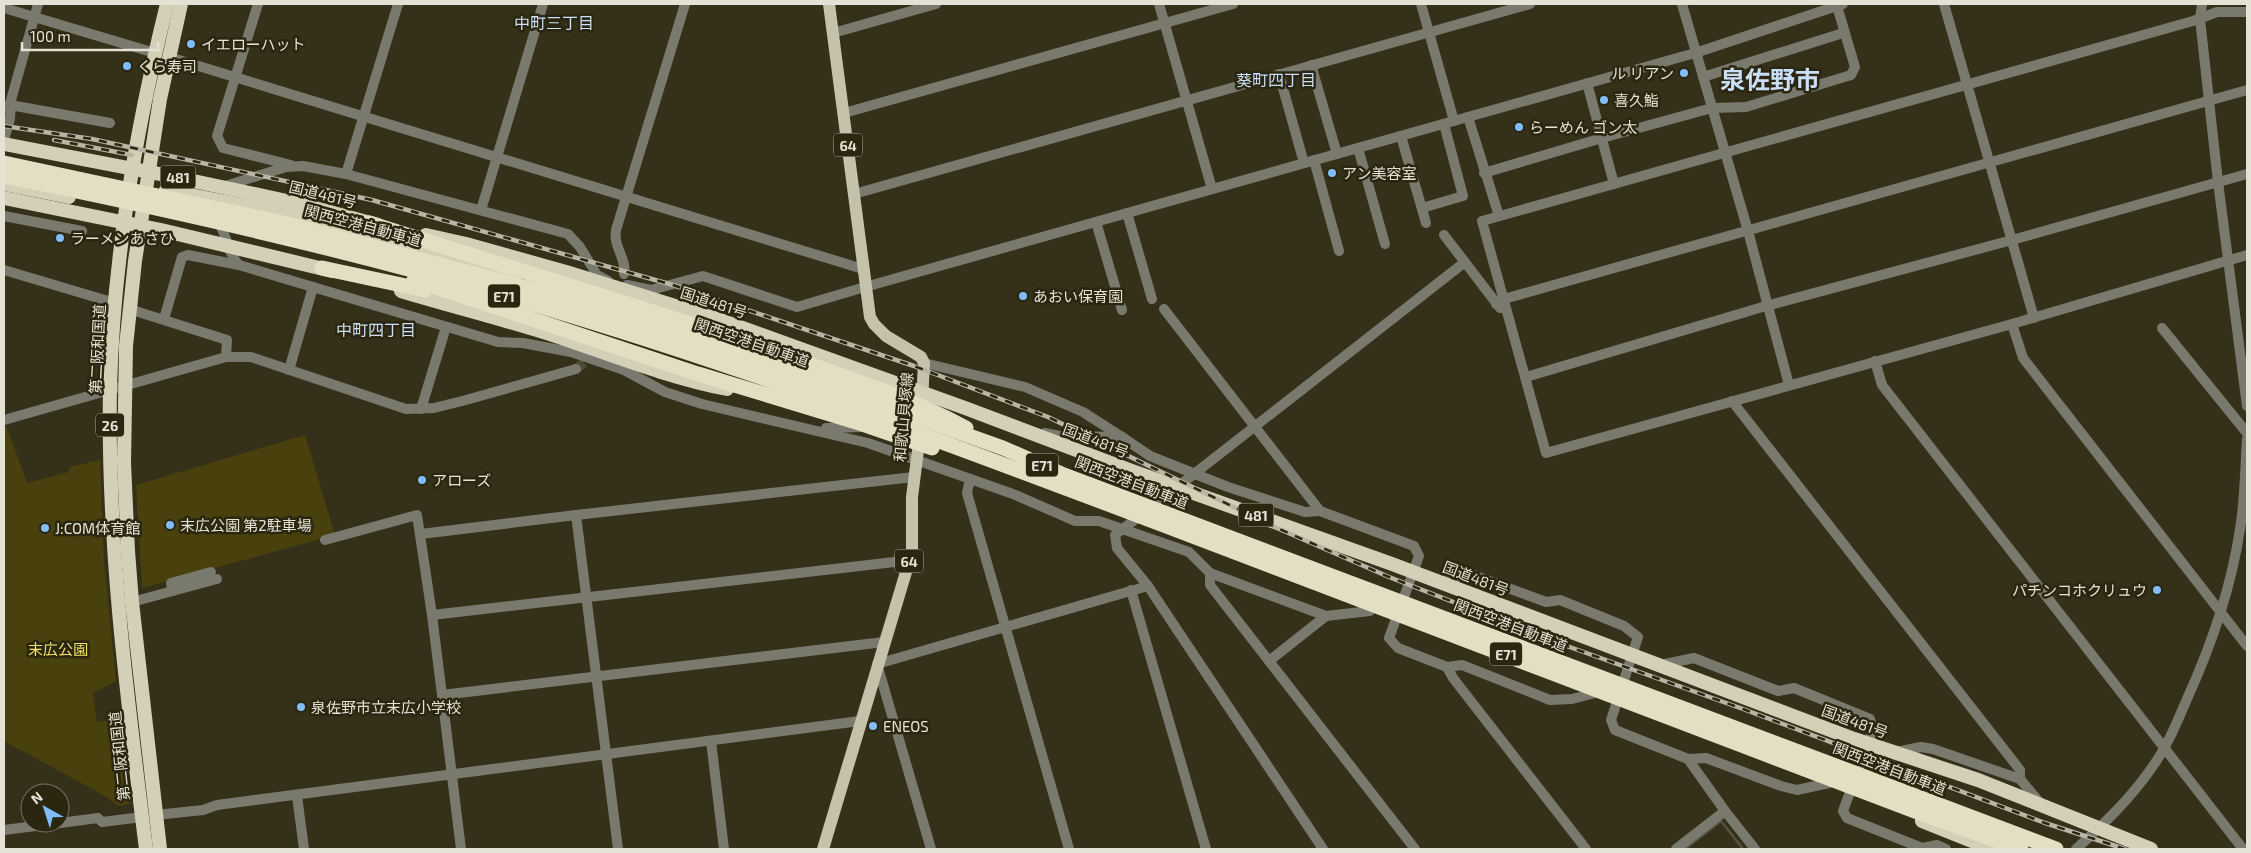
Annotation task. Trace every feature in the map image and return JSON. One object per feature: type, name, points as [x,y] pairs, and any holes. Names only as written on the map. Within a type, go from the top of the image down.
[{"type":"highway","name":"第二阪和国道","points":[[160,849],[149,816],[117,588],[111,484],[110,390],[116,303],[126,208],[155,53],[167,4]]},
{"type":"highway","name":"第二阪和国道","points":[[146,849],[149,816],[132,602],[124,463],[126,346],[129,309],[160,99],[182,4]]},
{"type":"highway","name":"国道481号","points":[[4,142],[296,204],[350,218],[366,228],[466,244],[723,321],[1414,572],[1868,744],[2040,803],[2151,849]]},
{"type":"highway","name":"481","points":[[4,158],[304,218],[366,228],[504,274],[715,340],[755,350],[838,362]]},
{"type":"highway","name":"関西空港自動車道","points":[[4,163],[283,223],[546,294],[693,340],[1003,448],[1073,478],[2056,849]]},
{"type":"highway","name":"関西空港自動車道","points":[[4,176],[266,232],[435,276],[574,316],[800,391],[1505,654],[1920,813],[2021,849]]},
{"type":"highway","points":[[4,184],[273,237],[473,291],[717,367],[920,440],[1128,525],[1617,702],[1829,783],[1992,849]]},
{"type":"highway","points":[[4,198],[161,230],[283,258],[558,337],[607,355],[704,384],[838,411]]},
{"type":"highway","points":[[366,228],[461,252],[694,325],[854,380],[949,419],[1003,448]]},
{"type":"highway","points":[[369,262],[470,300],[698,374],[852,421],[919,445],[991,461]]},
{"type":"highway","points":[[322,268],[470,300]]},
{"type":"main road","name":"和歌山貝塚線","points":[[823,849],[912,552],[914,477],[920,440],[924,363],[920,357],[886,336],[870,317],[829,4]]},
{"type":"street","points":[[4,142],[10,119],[7,105],[38,4]]},
{"type":"street","points":[[258,4],[218,136],[223,148],[297,166]]},
{"type":"street","points":[[346,174],[398,4]]},
{"type":"street","points":[[481,210],[543,4]]},
{"type":"street","points":[[624,274],[626,267],[614,241],[626,196],[686,4]]},
{"type":"street","points":[[833,33],[936,4]]},
{"type":"street","points":[[1158,4],[1212,189]]},
{"type":"street","points":[[844,113],[1233,4]]},
{"type":"street","points":[[1421,4],[1449,123],[1463,196],[1422,208]]},
{"type":"street","points":[[854,194],[1530,4]]},
{"type":"street","points":[[1682,4],[1748,231],[1766,306],[1789,385]]},
{"type":"street","points":[[1944,4],[2034,318]]},
{"type":"street","points":[[2202,4],[2200,19],[2218,182],[2247,406]]},
{"type":"street","points":[[190,195],[286,167],[303,166],[346,174],[568,234],[580,247],[597,275],[605,280],[651,290],[703,276],[797,307],[1695,53],[1840,5],[1843,33],[1855,67],[1851,75],[1746,107],[1712,108],[1484,173]]},
{"type":"street","points":[[4,8],[155,53]]},
{"type":"street","points":[[2247,12],[2217,12],[2200,19],[1482,221],[1500,301],[1511,323],[1546,453],[2034,318],[2247,256]]},
{"type":"street","points":[[1703,78],[1843,33]]},
{"type":"street","points":[[169,57],[863,269]]},
{"type":"street","points":[[1311,65],[1337,154]]},
{"type":"street","points":[[1279,74],[1339,251]]},
{"type":"street","points":[[1587,83],[1614,184]]},
{"type":"street","points":[[1500,301],[2247,90]]},
{"type":"street","points":[[7,105],[110,123]]},
{"type":"street","points":[[1468,117],[1499,216]]},
{"type":"street","points":[[1401,136],[1426,223]]},
{"type":"street","points":[[1358,148],[1385,244]]},
{"type":"street","points":[[1526,377],[1766,306],[2247,174]]},
{"type":"street","points":[[1127,213],[1152,299]]},
{"type":"street","points":[[4,216],[82,231]]},
{"type":"street","points":[[1096,222],[1122,310]]},
{"type":"street","points":[[221,227],[228,240],[231,257],[239,265]]},
{"type":"street","points":[[1444,235],[1500,301]]},
{"type":"street","points":[[164,319],[182,257],[188,255],[239,265],[498,342],[523,343],[571,352],[624,370],[665,392],[702,404],[868,443],[970,479],[1075,521],[1099,521],[1128,525],[1189,552],[1210,573],[1326,616],[1370,611]]},
{"type":"street","points":[[1323,849],[1148,586],[1116,548],[1115,535],[1465,262]]},
{"type":"street","points":[[4,270],[116,303]]},
{"type":"street","points":[[289,370],[313,287]]},
{"type":"street","points":[[129,309],[226,340],[226,357]]},
{"type":"street","points":[[1164,309],[1320,511]]},
{"type":"street","points":[[2012,324],[2023,358],[2247,646]]},
{"type":"street","points":[[421,409],[446,327]]},
{"type":"street","points":[[2162,328],[2247,433]]},
{"type":"street","points":[[4,420],[226,357],[251,357],[406,409],[421,409],[466,400],[576,369]]},
{"type":"street","points":[[1874,361],[1882,385],[2243,849]]},
{"type":"street","points":[[924,363],[1025,387],[1083,412],[1150,456],[1194,474],[1305,512],[1320,511],[1414,546],[1419,556],[1389,638],[1398,648],[1447,667],[1462,665],[1550,700],[1572,699],[1595,694]]},
{"type":"street","points":[[1732,401],[2020,770],[2020,779]]},
{"type":"street","points":[[756,416],[830,429],[883,426]]},
{"type":"street","points":[[1017,428],[1060,436],[1122,437]]},
{"type":"street","points":[[2076,849],[2132,794],[2165,748],[2206,655],[2222,613],[2241,528],[2247,438]]},
{"type":"street","points":[[421,534],[914,477]]},
{"type":"street","points":[[970,479],[967,493],[1069,849]]},
{"type":"street","points":[[325,540],[417,515],[432,615],[461,849]]},
{"type":"street","points":[[576,515],[618,849]]},
{"type":"street","points":[[432,615],[586,596],[893,562],[909,562]]},
{"type":"street","points":[[1210,573],[1210,585],[1415,849]]},
{"type":"street","points":[[1435,580],[1473,575],[1546,602],[1560,600],[1624,626],[1638,637],[1611,720],[1615,730],[1688,759],[1706,758],[1780,786],[1797,790],[1829,783]]},
{"type":"street","points":[[132,602],[174,591],[214,576]]},
{"type":"street","points":[[931,849],[878,664],[1004,626],[1148,586]]},
{"type":"street","points":[[1132,590],[1206,849]]},
{"type":"street","points":[[1269,661],[1326,616]]},
{"type":"street","points":[[2240,637],[2247,628]]},
{"type":"street","points":[[442,696],[884,642]]},
{"type":"street","points":[[1660,665],[1694,658],[1778,691],[1794,688],[1870,719],[1873,730],[1843,811],[1847,818],[1923,849],[1937,845],[1946,849]]},
{"type":"street","points":[[1447,667],[1453,678],[1586,849]]},
{"type":"street","points":[[70,822],[98,818],[102,822],[203,810],[217,805],[860,721]]},
{"type":"street","points":[[711,741],[724,849]]},
{"type":"street","points":[[1895,753],[1921,747],[2020,779],[2040,803]]},
{"type":"street","points":[[1688,759],[1755,849]]},
{"type":"street","points":[[297,796],[304,849]]},
{"type":"street","points":[[1676,849],[1725,811]]},
{"type":"street","points":[[4,830],[20,828]]},
{"type":"green space","name":"末広公園","points":[[7,427],[27,483],[69,472],[69,467],[100,460],[104,560],[116,681],[93,693],[97,722],[121,719],[131,804],[118,806],[105,796],[4,741],[4,428]]},
{"type":"green space","points":[[305,435],[335,535],[142,588],[136,485]]},
{"type":"waterway","points":[[1685,849],[1721,821],[1743,849]]},
{"type":"tunnel","points":[[576,369],[595,354]]},
{"type":"railway","points":[[4,126],[92,139],[372,200],[673,285],[914,366],[1048,417],[1277,528],[1389,577],[1564,645],[1743,709],[2045,823],[2125,849]]},
{"type":"railway","points":[[54,140],[132,155]]},
{"type":"place","name":"イエローハット","points":[[191,44]]},
{"type":"place","name":"くら寿司","points":[[127,66]]},
{"type":"place","name":"ル リアン","points":[[1684,73]]},
{"type":"place","name":"喜久鮨","points":[[1604,100]]},
{"type":"place","name":"らーめん ゴン太","points":[[1519,127]]},
{"type":"place","name":"アン美容室","points":[[1332,173]]},
{"type":"place","name":"ラーメンあさひ","points":[[60,238]]},
{"type":"place","name":"あおい保育園","points":[[1023,296]]},
{"type":"place","name":"アローズ","points":[[422,480]]},
{"type":"place","name":"末広公園 第2駐車場","points":[[170,525]]},
{"type":"place","name":"J:COM体育館","points":[[45,528]]},
{"type":"place","name":"パチンコホクリュウ","points":[[2157,590]]},
{"type":"place","name":"泉佐野市立末広小学校","points":[[301,707]]},
{"type":"place","name":"ENEOS","points":[[873,726]]},
{"type":"district","name":"中町三丁目","points":[[554,22]]},
{"type":"district","name":"葵町四丁目","points":[[1276,79]]},
{"type":"district","name":"泉佐野市","points":[[1770,79]]},
{"type":"district","name":"中町四丁目","points":[[376,329]]}]
